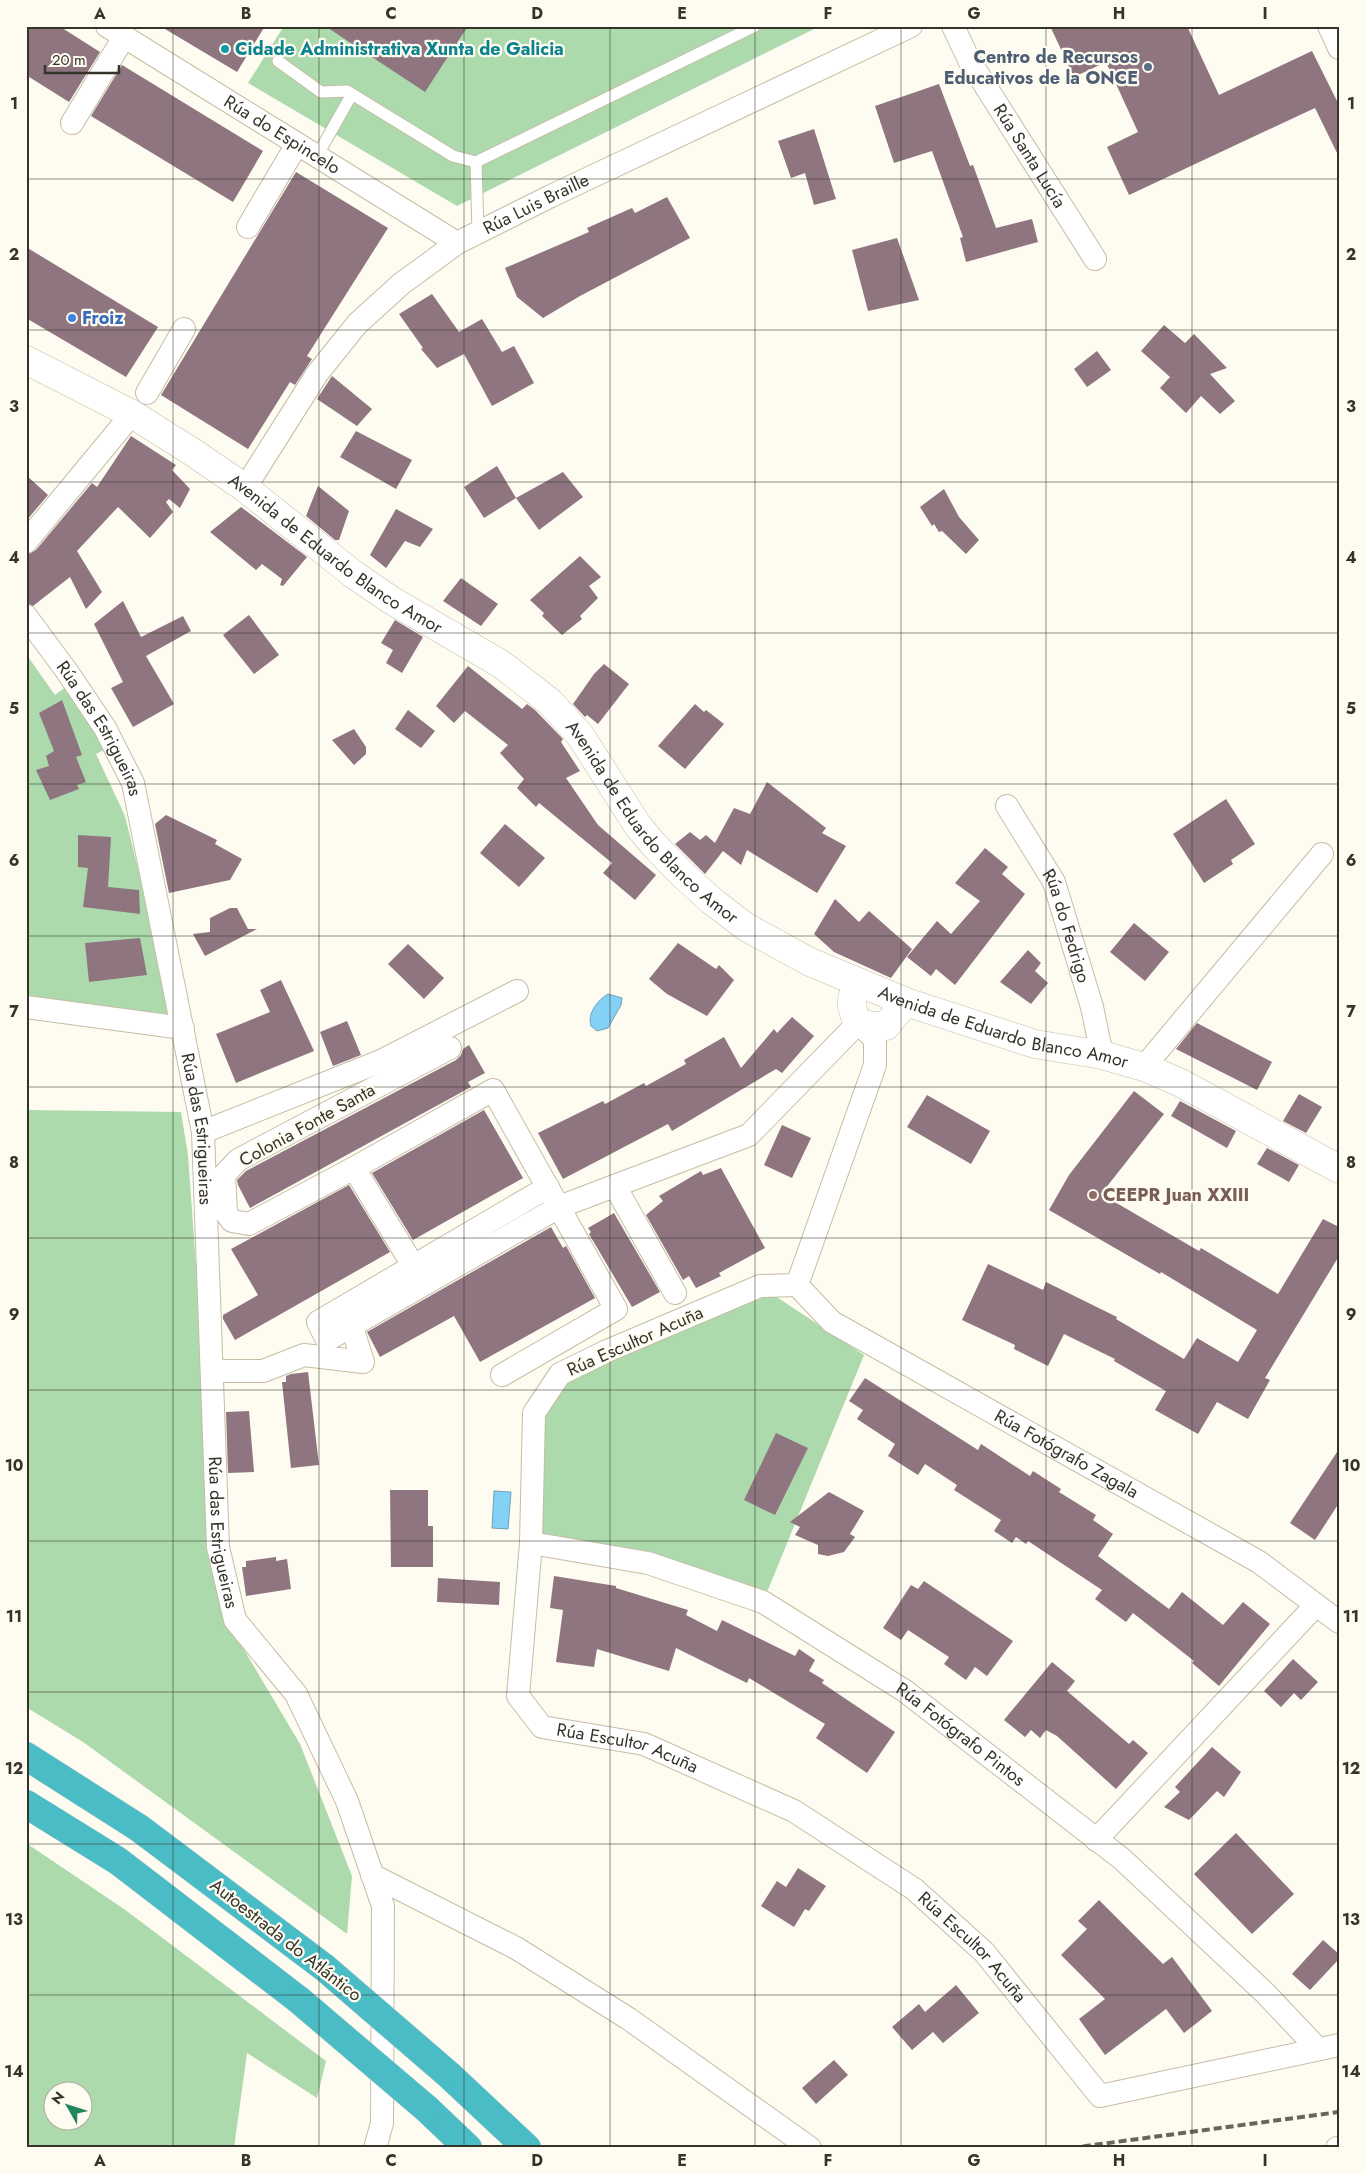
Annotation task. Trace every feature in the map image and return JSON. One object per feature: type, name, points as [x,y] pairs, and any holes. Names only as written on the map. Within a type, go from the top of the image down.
[{"type":"highway","name":"Autoestrada do Atlántico","points":[[26,1756],[139,1828],[326,1968],[449,2075],[526,2147]]},
{"type":"highway","points":[[26,1804],[118,1861],[299,2000],[427,2109],[468,2148]]},
{"type":"street","name":"Rúa Luis Braille","points":[[246,488],[317,374],[357,324],[401,284],[457,244],[478,232],[911,26]]},
{"type":"street","name":"Rúa Santa Lucía","points":[[953,26],[969,60],[1095,259]]},
{"type":"street","points":[[1329,26],[1339,48]]},
{"type":"street","points":[[72,123],[115,32]]},
{"type":"street","name":"Rúa do Espincelo","points":[[115,32],[457,244]]},
{"type":"street","points":[[248,227],[297,144]]},
{"type":"street","points":[[26,542],[139,403],[184,329]]},
{"type":"street","name":"Avenida de Eduardo Blanco Amor","points":[[26,360],[139,403],[353,574],[391,600],[501,664],[550,702],[580,735],[638,826],[682,874],[712,901],[746,927],[810,962],[906,1002],[1034,1044],[1102,1055],[1144,1067],[1181,1083],[1339,1169]]},
{"type":"street","name":"Rúa das Estrigueiras","points":[[26,616],[68,672],[105,728],[133,783],[203,1132],[218,1547],[235,1620],[296,1694],[347,1801],[383,1906],[382,2123],[375,2148]]},
{"type":"street","name":"Rúa do Fedrigo","points":[[1007,806],[1054,882],[1092,1007],[1102,1055]]},
{"type":"street","points":[[1144,1067],[1322,854]]},
{"type":"street","points":[[797,1285],[875,1064],[875,1039],[858,1023],[853,1013],[852,994],[859,983]]},
{"type":"street","points":[[203,1132],[381,1061],[517,991]]},
{"type":"street","points":[[858,1023],[886,1026],[906,1002]]},
{"type":"street","name":"Rúa das Estrigueiras","points":[[26,1007],[183,1028]]},
{"type":"street","points":[[548,1187],[419,1275],[352,1327],[327,1340],[318,1322],[419,1275],[559,1207],[749,1135],[858,1023]]},
{"type":"street","name":"Colonia Fonte Santa","points":[[450,1048],[238,1160],[224,1175],[226,1213],[232,1221],[249,1224],[493,1090],[616,1309],[502,1375]]},
{"type":"street","points":[[354,1168],[419,1275]]},
{"type":"street","points":[[615,1186],[675,1293]]},
{"type":"street","name":"Rúa Escultor Acuña","points":[[797,1285],[760,1286],[607,1351],[560,1374],[534,1412],[531,1542],[518,1696],[542,1727],[644,1744],[794,1811],[914,1889],[984,1952],[1100,2096],[1328,2047]]},
{"type":"street","name":"Rúa Fotógrafo Zagala","points":[[797,1285],[832,1322],[1259,1562],[1339,1622]]},
{"type":"street","points":[[212,1367],[221,1371],[264,1371],[304,1355],[363,1362],[352,1327]]},
{"type":"street","name":"Rúa Fotógrafo Pintos","points":[[531,1542],[648,1563],[763,1602],[905,1690],[1122,1859],[1258,1987],[1328,2047]]},
{"type":"street","points":[[1096,1840],[1316,1605]]},
{"type":"street","points":[[372,1875],[516,1948],[539,1962],[629,2019],[810,2148]]},
{"type":"lane","points":[[278,61],[321,92],[347,91],[453,156],[476,162],[755,26]]},
{"type":"lane","points":[[317,156],[352,94]]},
{"type":"lane","points":[[476,162],[478,232]]},
{"type":"green space","points":[[284,26],[820,26],[457,206],[248,83]]},
{"type":"green space","points":[[26,654],[55,695],[74,681],[114,745],[96,754],[125,816],[172,1006],[167,1014],[26,997]]},
{"type":"green space","points":[[26,1110],[181,1112],[188,1155],[221,1611],[300,1744],[352,1876],[347,1934],[83,1742],[26,1707]]},
{"type":"green space","points":[[760,1286],[864,1355],[763,1602],[531,1543],[534,1413],[560,1374]]},
{"type":"green space","points":[[26,1843],[124,1909],[326,2061],[317,2098],[247,2053],[234,2148],[26,2148]]},
{"type":"water","points":[[608,994],[622,998],[621,1005],[608,1028],[597,1031],[591,1026],[592,1012],[597,1003]]},
{"type":"water","points":[[494,1491],[511,1492],[508,1529],[492,1528]]},
{"type":"building","points":[[26,26],[59,26],[100,52],[69,102],[26,75]]},
{"type":"building","name":"Cidade Administrativa Xunta de Galicia","points":[[160,26],[265,26],[237,72]]},
{"type":"building","points":[[325,26],[468,26],[425,92]]},
{"type":"building","points":[[1050,26],[1187,26],[1219,95],[1312,51],[1339,105],[1339,157],[1315,108],[1129,195],[1107,147],[1138,132],[1106,62],[1074,77]]},
{"type":"building","points":[[122,65],[263,151],[233,202],[91,116]]},
{"type":"building","points":[[939,84],[970,166],[973,165],[996,228],[1032,219],[1038,242],[966,262],[960,238],[963,237],[932,151],[894,163],[875,106]]},
{"type":"building","points":[[814,129],[836,199],[814,205],[805,173],[791,178],[778,141]]},
{"type":"building","points":[[296,172],[388,228],[307,356],[312,359],[295,385],[290,382],[248,449],[161,395]]},
{"type":"building","points":[[667,197],[690,238],[580,296],[543,318],[517,297],[505,268],[589,232],[587,228],[632,208],[635,213]]},
{"type":"building","points":[[897,238],[919,300],[868,311],[852,250]]},
{"type":"building","points":[[26,247],[158,327],[126,377],[26,318]]},
{"type":"building","points":[[432,294],[459,332],[482,319],[502,352],[514,346],[534,383],[492,406],[464,354],[437,368],[421,349],[423,348],[399,314]]},
{"type":"building","points":[[1164,325],[1185,343],[1194,334],[1227,368],[1210,374],[1235,401],[1220,414],[1201,396],[1186,413],[1160,388],[1170,377],[1141,351]]},
{"type":"building","points":[[1097,351],[1111,370],[1087,387],[1074,369]]},
{"type":"building","points":[[332,376],[372,409],[357,426],[317,399]]},
{"type":"building","points":[[356,431],[412,460],[396,489],[340,457]]},
{"type":"building","points":[[131,436],[176,465],[172,470],[190,489],[180,508],[169,499],[166,502],[173,512],[150,538],[118,507],[77,551],[102,592],[86,609],[70,577],[33,606],[26,603],[26,555],[36,550],[92,483],[97,487]]},
{"type":"building","points":[[497,466],[516,498],[484,518],[464,487]]},
{"type":"building","points":[[563,472],[583,497],[539,530],[516,498]]},
{"type":"building","points":[[26,475],[48,495],[26,521]]},
{"type":"building","points":[[318,486],[349,511],[339,540],[335,540],[306,516]]},
{"type":"building","points":[[944,489],[959,517],[979,540],[966,554],[942,531],[939,532],[934,524],[932,526],[920,507]]},
{"type":"building","points":[[241,507],[307,557],[283,586],[280,585],[282,579],[262,564],[256,570],[210,532]]},
{"type":"building","points":[[396,509],[433,529],[420,547],[405,541],[386,568],[370,555]]},
{"type":"building","points":[[580,556],[601,577],[589,586],[598,598],[580,616],[582,619],[562,635],[542,616],[544,613],[530,600]]},
{"type":"building","points":[[461,578],[498,604],[481,626],[443,601]]},
{"type":"building","points":[[123,601],[141,637],[183,616],[191,631],[146,656],[174,704],[133,727],[111,688],[123,682],[94,624]]},
{"type":"building","points":[[249,615],[279,655],[254,674],[223,635]]},
{"type":"building","points":[[395,620],[423,637],[402,673],[386,663],[393,650],[381,643]]},
{"type":"building","points":[[604,664],[629,684],[598,724],[587,715],[585,717],[573,704],[594,674]]},
{"type":"building","points":[[468,666],[522,709],[527,704],[535,710],[563,739],[561,742],[580,771],[566,778],[598,825],[656,875],[635,900],[603,873],[612,863],[539,803],[536,807],[517,788],[524,779],[500,753],[508,745],[465,711],[454,723],[436,706]]},
{"type":"building","points":[[62,700],[82,755],[76,757],[86,782],[77,785],[79,789],[50,800],[36,770],[49,766],[46,756],[54,751],[39,713]]},
{"type":"building","points":[[695,704],[724,724],[685,769],[658,746]]},
{"type":"building","points":[[408,710],[435,731],[421,748],[395,729]]},
{"type":"building","points":[[354,729],[366,747],[366,754],[354,765],[332,740]]},
{"type":"building","points":[[767,782],[826,828],[822,833],[846,846],[817,893],[747,850],[741,865],[723,851],[705,874],[675,844],[690,832],[700,840],[706,835],[715,843],[734,808],[750,814]]},
{"type":"building","points":[[1226,799],[1255,844],[1231,860],[1233,864],[1204,883],[1173,834]]},
{"type":"building","points":[[166,815],[217,840],[215,844],[242,859],[230,880],[169,893],[155,824]]},
{"type":"building","points":[[505,824],[545,858],[519,887],[480,853]]},
{"type":"building","points":[[78,835],[111,837],[108,887],[139,890],[140,914],[83,907],[88,868],[78,867]]},
{"type":"building","points":[[985,848],[1008,867],[1002,874],[1025,894],[955,985],[936,969],[931,976],[907,957],[937,921],[951,934],[980,901],[955,883]]},
{"type":"building","points":[[835,899],[859,922],[869,911],[912,949],[891,978],[834,952],[814,934]]},
{"type":"building","points":[[230,908],[237,908],[248,929],[257,929],[205,956],[193,934],[210,932],[210,918]]},
{"type":"building","points":[[1134,923],[1169,952],[1145,981],[1110,952]]},
{"type":"building","points":[[140,938],[147,975],[89,982],[85,943]]},
{"type":"building","points":[[678,943],[716,969],[719,965],[734,980],[707,1016],[667,994],[649,979]]},
{"type":"building","points":[[408,944],[444,978],[424,999],[388,964]]},
{"type":"building","points":[[1028,950],[1041,963],[1035,971],[1048,983],[1031,1004],[1000,982]]},
{"type":"building","points":[[281,980],[314,1051],[236,1083],[216,1034],[270,1012],[260,990]]},
{"type":"building","points":[[792,1017],[814,1036],[782,1073],[776,1069],[672,1131],[668,1124],[563,1179],[538,1133],[603,1101],[605,1104],[644,1083],[646,1086],[686,1064],[684,1060],[724,1037],[741,1068],[774,1029],[777,1033]]},
{"type":"building","points":[[347,1021],[361,1055],[333,1066],[320,1032]]},
{"type":"building","points":[[1197,1023],[1272,1062],[1257,1090],[1176,1049]]},
{"type":"building","points":[[469,1045],[485,1073],[468,1082],[471,1087],[250,1208],[237,1180],[246,1171],[456,1060],[461,1055],[463,1049]]},
{"type":"building","points":[[1134,1091],[1164,1114],[1101,1194],[1199,1251],[1201,1248],[1278,1294],[1323,1219],[1339,1227],[1339,1256],[1265,1378],[1270,1380],[1248,1419],[1217,1402],[1198,1434],[1155,1410],[1166,1391],[1114,1361],[1115,1359],[1064,1334],[1048,1366],[1014,1349],[1015,1345],[962,1320],[988,1264],[1043,1290],[1046,1282],[1117,1317],[1116,1319],[1184,1359],[1197,1338],[1238,1362],[1257,1330],[1161,1272],[1160,1274],[1049,1210],[1069,1175]]},
{"type":"building","points":[[1299,1094],[1322,1107],[1306,1133],[1283,1121]]},
{"type":"building","points":[[927,1095],[990,1131],[971,1164],[907,1127]]},
{"type":"building","points":[[1180,1101],[1236,1131],[1227,1148],[1171,1116]]},
{"type":"building","points":[[484,1110],[523,1178],[413,1240],[372,1173]]},
{"type":"building","points":[[782,1125],[811,1138],[792,1178],[764,1165]]},
{"type":"building","points":[[1267,1148],[1299,1165],[1289,1182],[1257,1164]]},
{"type":"building","points":[[721,1168],[765,1248],[719,1273],[721,1276],[696,1288],[689,1276],[683,1280],[646,1215],[663,1201],[659,1196],[701,1171],[703,1175]]},
{"type":"building","points":[[349,1185],[390,1252],[235,1340],[223,1319],[223,1315],[258,1295],[231,1249]]},
{"type":"building","points":[[614,1213],[660,1292],[632,1307],[589,1234],[591,1232],[588,1228]]},
{"type":"building","points":[[551,1227],[563,1248],[566,1246],[595,1298],[480,1362],[454,1316],[380,1357],[367,1332]]},
{"type":"building","points":[[308,1372],[319,1465],[291,1468],[282,1382],[286,1382],[286,1376],[291,1374]]},
{"type":"building","points":[[865,1378],[978,1450],[981,1444],[1030,1476],[1033,1471],[1061,1489],[1059,1492],[1096,1515],[1093,1520],[1113,1534],[1098,1556],[1169,1609],[1182,1592],[1223,1625],[1243,1602],[1270,1624],[1219,1686],[1192,1663],[1194,1661],[1133,1613],[1126,1622],[1095,1599],[1102,1590],[1028,1541],[1026,1544],[1016,1537],[1012,1543],[994,1531],[1001,1520],[954,1490],[957,1485],[925,1464],[918,1475],[888,1456],[895,1444],[857,1419],[863,1410],[849,1401]]},
{"type":"building","points":[[249,1411],[254,1472],[228,1473],[226,1412]]},
{"type":"building","points":[[776,1433],[808,1448],[775,1515],[744,1500]]},
{"type":"building","points":[[1339,1449],[1339,1503],[1315,1540],[1290,1523]]},
{"type":"building","points":[[390,1490],[428,1490],[428,1526],[433,1526],[433,1567],[391,1567]]},
{"type":"building","points":[[829,1492],[864,1511],[850,1534],[855,1537],[844,1552],[828,1556],[818,1554],[818,1545],[795,1535],[800,1527],[790,1522]]},
{"type":"building","points":[[276,1557],[276,1561],[287,1559],[291,1589],[246,1596],[242,1567],[246,1567],[246,1561]]},
{"type":"building","points":[[554,1576],[616,1586],[616,1588],[688,1610],[686,1615],[717,1631],[722,1620],[795,1656],[799,1649],[815,1660],[809,1671],[824,1680],[822,1683],[895,1732],[867,1773],[816,1738],[825,1724],[749,1678],[747,1683],[676,1648],[669,1671],[597,1649],[594,1667],[556,1662],[563,1610],[550,1608]]},
{"type":"building","points":[[438,1578],[500,1582],[499,1605],[437,1602]]},
{"type":"building","points":[[924,1581],[1013,1641],[987,1676],[975,1667],[966,1680],[944,1664],[949,1657],[908,1630],[901,1640],[883,1628],[911,1585],[918,1589]]},
{"type":"building","points":[[1293,1659],[1318,1682],[1301,1700],[1294,1693],[1281,1707],[1264,1691]]},
{"type":"building","points":[[1052,1662],[1075,1681],[1067,1691],[1129,1744],[1133,1740],[1148,1753],[1116,1789],[1057,1736],[1046,1730],[1040,1738],[1031,1730],[1025,1737],[1004,1720]]},
{"type":"building","points":[[1212,1747],[1241,1772],[1224,1797],[1217,1791],[1189,1820],[1164,1807],[1180,1792],[1175,1787]]},
{"type":"building","points":[[1236,1833],[1294,1894],[1252,1934],[1194,1874]]},
{"type":"building","points":[[798,1868],[826,1886],[809,1911],[805,1909],[794,1927],[761,1906],[777,1881],[786,1887]]},
{"type":"building","points":[[1099,1900],[1163,1964],[1172,1957],[1212,2011],[1184,2033],[1166,2009],[1105,2055],[1079,2019],[1105,1999],[1061,1955],[1087,1929],[1078,1921]]},
{"type":"building","points":[[1323,1940],[1339,1954],[1339,1959],[1310,1990],[1292,1974]]},
{"type":"building","points":[[956,1985],[979,2013],[943,2043],[933,2032],[912,2050],[892,2027],[919,2004],[925,2012]]},
{"type":"building","points":[[834,2060],[848,2075],[816,2104],[802,2088]]},
{"type":"railway","points":[[1071,2148],[1339,2112]]},
{"type":"place","name":"Cidade Administrativa Xunta de Galicia","points":[[225,49]]},
{"type":"place","name":"Centro de Recursos Educativos de la ONCE","points":[[1148,67]]},
{"type":"place","name":"Froiz","points":[[72,318]]},
{"type":"place","name":"CEEPR Juan XXIII","points":[[1093,1195]]}]
